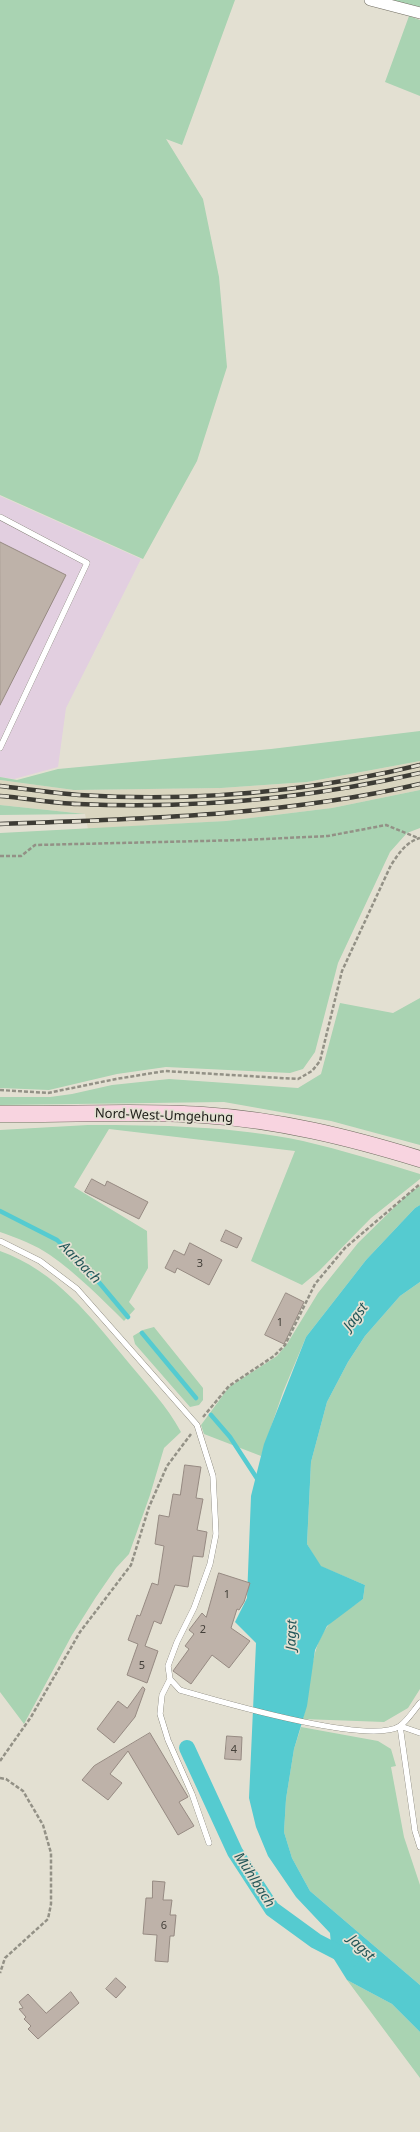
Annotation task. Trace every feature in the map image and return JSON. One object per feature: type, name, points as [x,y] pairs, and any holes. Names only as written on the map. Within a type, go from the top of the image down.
[{"type":"main road","name":"Nord-West-Umgehung","points":[[0,1114],[99,1113],[211,1115],[279,1123],[330,1133],[419,1158]]},
{"type":"street","points":[[370,0],[420,13]]},
{"type":"lane","points":[[0,517],[87,563],[0,748]]},
{"type":"lane","points":[[0,1241],[40,1261],[77,1289],[197,1425],[213,1476],[216,1534],[210,1564],[194,1608],[177,1642],[168,1666],[170,1679],[180,1690],[307,1724],[382,1731],[400,1726],[420,1702]]},
{"type":"lane","points":[[170,1679],[162,1695],[160,1714],[209,1843]]},
{"type":"lane","points":[[400,1726],[420,1733]]},
{"type":"lane","points":[[400,1726],[415,1831],[420,1847]]},
{"type":"path","points":[[0,856],[21,856],[35,845],[244,840],[328,836],[386,825],[419,838]]},
{"type":"path","points":[[0,1090],[48,1093],[116,1078],[165,1071],[298,1079],[312,1071],[320,1061],[342,971],[371,907],[391,865],[402,849],[413,840],[419,838]]},
{"type":"path","points":[[0,1761],[31,1717],[80,1632],[131,1565],[149,1507],[167,1466],[197,1425],[229,1386],[274,1356],[285,1345],[315,1284],[345,1248],[420,1184]]},
{"type":"path","points":[[0,1778],[6,1779],[23,1791],[43,1825],[50,1853],[51,1904],[48,1919],[5,1958],[0,1973]]},
{"type":"shaded area","points":[[0,496],[141,559],[66,708],[58,767],[14,779],[0,777]]},
{"type":"shaded area","points":[[420,761],[420,790],[332,808],[226,821],[88,829],[85,814],[0,805],[0,780],[74,790],[221,788],[307,782]]},
{"type":"green space","points":[[0,0],[235,0],[182,145],[166,139],[203,199],[219,277],[227,367],[197,461],[143,559],[0,495]]},
{"type":"green space","points":[[385,0],[420,0],[420,10]]},
{"type":"green space","points":[[409,16],[420,20],[420,96],[385,82]]},
{"type":"green space","points":[[420,731],[420,761],[307,782],[221,788],[74,790],[0,780],[0,777],[17,780],[58,769],[271,749]]},
{"type":"green space","points":[[420,790],[420,828],[407,833],[390,852],[338,963],[315,1052],[303,1069],[290,1073],[166,1067],[117,1074],[49,1090],[0,1088],[0,833],[226,821],[332,808]]},
{"type":"green space","points":[[0,805],[85,814],[0,815]]},
{"type":"green space","points":[[420,998],[420,1145],[331,1121],[224,1102],[0,1105],[0,1097],[50,1097],[72,1094],[112,1085],[169,1079],[298,1088],[321,1074],[340,1003],[393,1013]]},
{"type":"green space","points":[[88,1125],[196,1127],[276,1136],[347,1152],[420,1174],[420,1179],[371,1218],[319,1271],[302,1285],[251,1261],[295,1151],[109,1129],[74,1187],[147,1231],[148,1268],[129,1302],[135,1309],[124,1321],[79,1278],[45,1251],[20,1239],[0,1232],[0,1130]]},
{"type":"green space","points":[[420,1186],[420,1205],[415,1208],[366,1260],[306,1337],[283,1392],[261,1456],[204,1434],[201,1425],[229,1387],[277,1356],[287,1344],[318,1293],[358,1243],[408,1194]]},
{"type":"green space","points":[[0,1251],[38,1270],[71,1297],[86,1312],[156,1396],[181,1432],[164,1448],[150,1495],[129,1554],[116,1568],[72,1635],[24,1724],[0,1692]]},
{"type":"green space","points":[[420,1282],[420,1689],[408,1708],[384,1722],[303,1719],[313,1660],[321,1637],[327,1627],[334,1620],[363,1599],[365,1585],[320,1566],[307,1544],[311,1462],[327,1402],[348,1362],[365,1336],[400,1296]]},
{"type":"green space","points":[[154,1327],[203,1388],[203,1400],[199,1405],[190,1407],[135,1344],[133,1336],[143,1330]]},
{"type":"green space","points":[[301,1727],[378,1741],[391,1749],[396,1766],[391,1767],[404,1837],[420,1885],[420,1985],[310,1891],[292,1858],[284,1832],[286,1799],[294,1749]]},
{"type":"green space","points":[[347,1980],[392,2004],[420,2032],[420,2078]]},
{"type":"water","name":"Jagst","points":[[420,1205],[420,1282],[400,1296],[365,1336],[348,1362],[327,1402],[311,1462],[307,1544],[321,1566],[365,1585],[363,1599],[327,1626],[315,1650],[307,1706],[294,1749],[286,1799],[284,1832],[292,1858],[310,1891],[420,1985],[420,2032],[392,2004],[347,1980],[332,1956],[330,1933],[296,1897],[268,1856],[256,1827],[249,1798],[256,1643],[235,1622],[247,1598],[251,1496],[264,1444],[306,1337],[366,1260],[415,1208]]},
{"type":"building","points":[[0,542],[66,575],[0,705]]},
{"type":"building","points":[[92,1179],[105,1186],[107,1181],[148,1202],[139,1219],[85,1192]]},
{"type":"building","points":[[226,1230],[242,1238],[237,1248],[221,1241]]},
{"type":"building","points":[[190,1243],[222,1260],[209,1285],[177,1268],[175,1273],[165,1268],[174,1250],[184,1255]]},
{"type":"building","points":[[286,1293],[304,1302],[284,1344],[265,1335]]},
{"type":"building","points":[[185,1465],[201,1467],[196,1498],[203,1499],[197,1530],[207,1532],[203,1557],[193,1556],[188,1587],[175,1585],[161,1624],[154,1621],[145,1646],[158,1651],[147,1683],[127,1675],[138,1644],[128,1640],[137,1615],[140,1616],[152,1583],[158,1585],[164,1546],[155,1544],[159,1515],[169,1517],[173,1494],[180,1495]]},
{"type":"building","points":[[219,1573],[250,1583],[244,1602],[239,1610],[237,1609],[231,1628],[250,1641],[229,1668],[212,1655],[191,1684],[173,1671],[189,1649],[185,1646],[194,1634],[189,1630],[202,1613],[206,1617]]},
{"type":"building","points":[[143,1687],[145,1689],[135,1717],[114,1743],[97,1729],[118,1701],[127,1708]]},
{"type":"building","points":[[150,1733],[188,1797],[179,1802],[194,1826],[178,1835],[128,1751],[110,1774],[122,1783],[108,1800],[82,1780],[94,1766]]},
{"type":"building","points":[[227,1736],[242,1737],[241,1760],[225,1759]]},
{"type":"building","points":[[153,1881],[165,1882],[163,1900],[172,1900],[170,1915],[176,1915],[174,1936],[170,1936],[168,1962],[155,1961],[157,1935],[143,1934],[146,1898],[152,1898]]},
{"type":"building","points":[[116,1978],[126,1987],[116,1998],[106,1989]]},
{"type":"building","points":[[71,1992],[79,2003],[38,2039],[28,2029],[31,2026],[24,2019],[26,2017],[19,2009],[23,2008],[19,2002],[28,1994],[46,2013]]},
{"type":"waterway","name":"Aarbach","points":[[0,1211],[57,1240],[92,1274],[128,1317]]},
{"type":"waterway","name":"Aarbach","points":[[142,1333],[196,1398]]},
{"type":"waterway","name":"Aarbach","points":[[211,1415],[230,1437],[258,1480]]},
{"type":"waterway","name":"Mühlbach","points":[[187,1748],[235,1852],[272,1909],[316,1941],[351,1959]]},
{"type":"railway","points":[[0,786],[79,795],[122,797],[208,796],[251,793],[336,782],[420,765]]},
{"type":"railway","points":[[0,796],[78,804],[164,805],[207,803],[293,796],[335,790],[420,773]]},
{"type":"railway","points":[[0,824],[158,818],[264,809],[368,795],[420,784]]}]
